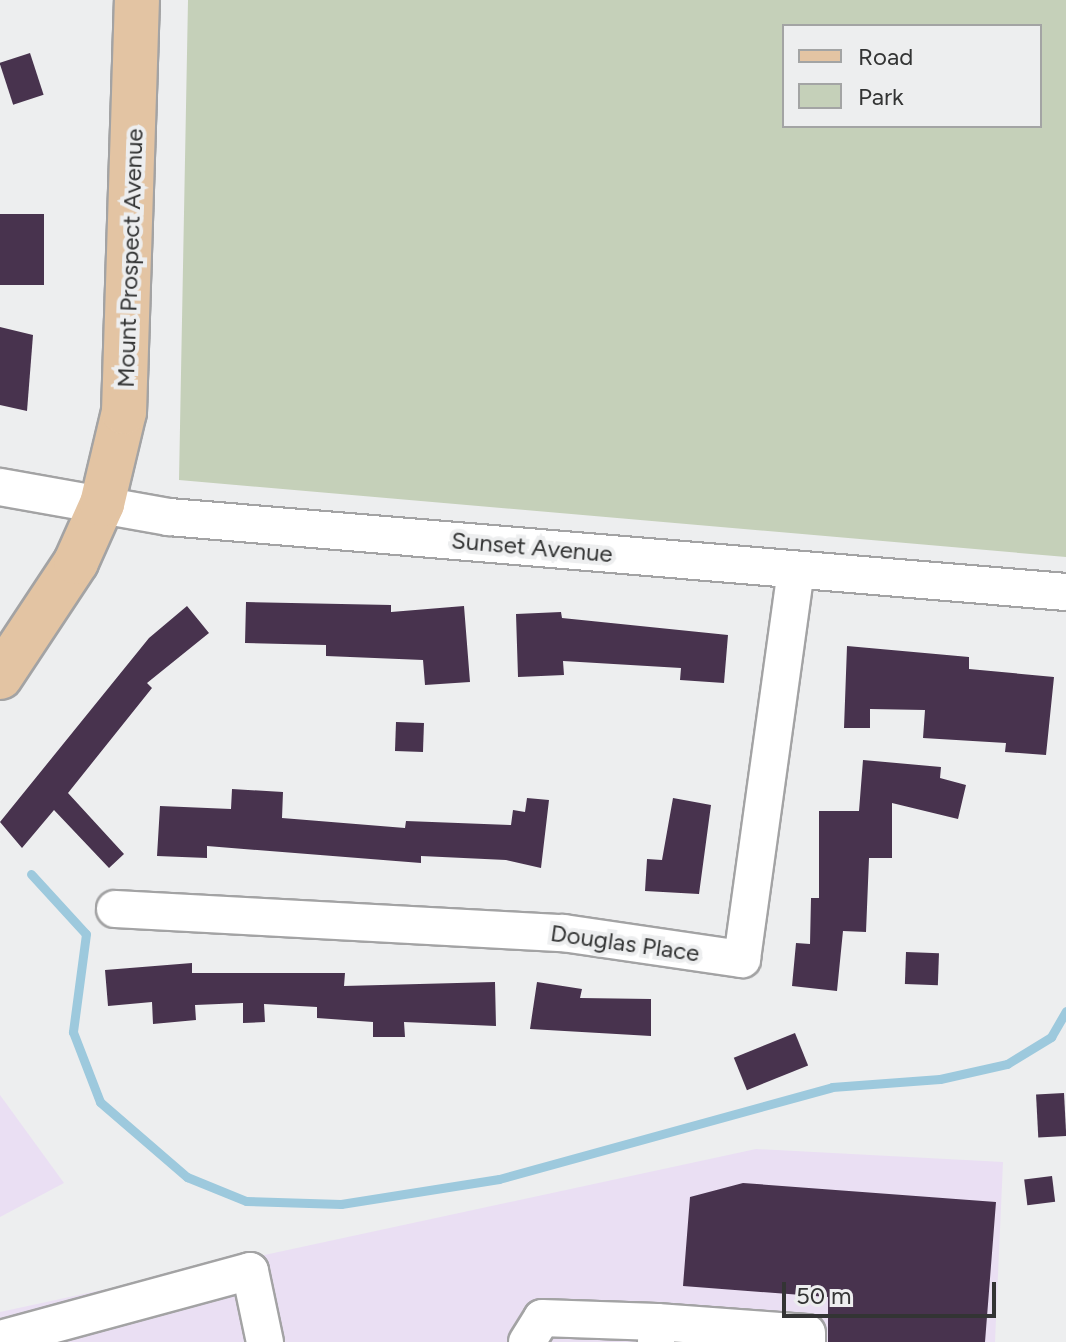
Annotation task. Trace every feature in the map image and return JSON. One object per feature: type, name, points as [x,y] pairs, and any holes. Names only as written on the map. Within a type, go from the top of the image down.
[{"type":"main road","name":"Mount Prospect Avenue","points":[[0,677],[76,562],[102,504],[129,374],[137,0]]},
{"type":"street","name":"Sunset Avenue","points":[[0,487],[169,517],[1066,592]]},
{"type":"street","name":"Douglas Place","points":[[115,909],[548,932],[742,959],[796,570]]},
{"type":"street","points":[[0,1339],[250,1271],[265,1342]]},
{"type":"street","points":[[527,1342],[542,1318],[657,1332],[807,1333],[807,1342]]},
{"type":"shaded area","points":[[0,1095],[64,1183],[0,1217]]},
{"type":"shaded area","points":[[756,1149],[1003,1162],[995,1342],[0,1342],[0,1312]]},
{"type":"green space","points":[[188,0],[1066,0],[1066,557],[179,480]]},
{"type":"building","points":[[30,53],[44,95],[13,105],[0,63]]},
{"type":"building","points":[[0,214],[44,214],[44,285],[0,285]]},
{"type":"building","points":[[0,327],[33,335],[27,411],[0,405]]},
{"type":"building","points":[[246,602],[391,605],[391,612],[464,606],[470,682],[425,685],[423,660],[326,656],[326,645],[245,643]]},
{"type":"building","points":[[187,606],[209,633],[147,683],[152,688],[68,793],[124,854],[109,868],[54,810],[22,848],[0,822],[149,638]]},
{"type":"building","points":[[561,612],[562,618],[728,635],[724,683],[680,680],[681,668],[563,661],[564,675],[518,677],[516,614]]},
{"type":"building","points":[[847,646],[969,657],[969,669],[1054,677],[1046,755],[1005,752],[1006,743],[923,738],[925,710],[870,709],[870,728],[844,728]]},
{"type":"building","points":[[396,722],[424,723],[423,752],[395,751]]},
{"type":"building","points":[[863,760],[941,767],[940,778],[966,785],[958,819],[892,803],[892,858],[869,858],[866,932],[843,931],[837,991],[792,986],[796,943],[810,944],[811,898],[819,898],[819,811],[859,811]]},
{"type":"building","points":[[232,789],[283,792],[282,818],[405,828],[406,821],[511,825],[513,810],[525,812],[527,798],[549,800],[541,868],[506,860],[421,856],[421,863],[207,846],[207,858],[157,856],[160,806],[231,809]]},
{"type":"building","points":[[673,798],[711,805],[699,894],[645,891],[647,859],[662,860]]},
{"type":"building","points":[[906,952],[939,953],[938,985],[905,984]]},
{"type":"building","points":[[192,963],[192,973],[345,973],[344,986],[495,982],[496,1026],[404,1022],[405,1037],[373,1037],[373,1022],[317,1018],[317,1007],[264,1004],[265,1022],[243,1023],[243,1003],[195,1005],[196,1020],[153,1024],[152,1002],[108,1006],[105,970]]},
{"type":"building","points":[[537,982],[582,989],[580,998],[651,999],[651,1036],[530,1029]]},
{"type":"building","points":[[795,1033],[808,1065],[747,1090],[734,1058]]},
{"type":"building","points":[[1064,1093],[1066,1136],[1038,1137],[1036,1094]]},
{"type":"building","points":[[1052,1176],[1055,1202],[1027,1205],[1024,1179]]},
{"type":"building","points":[[743,1183],[996,1202],[985,1342],[828,1342],[828,1297],[683,1286],[690,1197]]},
{"type":"waterway","points":[[31,874],[86,934],[73,1032],[100,1102],[187,1177],[246,1201],[341,1204],[499,1179],[832,1087],[940,1079],[1007,1064],[1051,1037],[1066,1011]]}]
